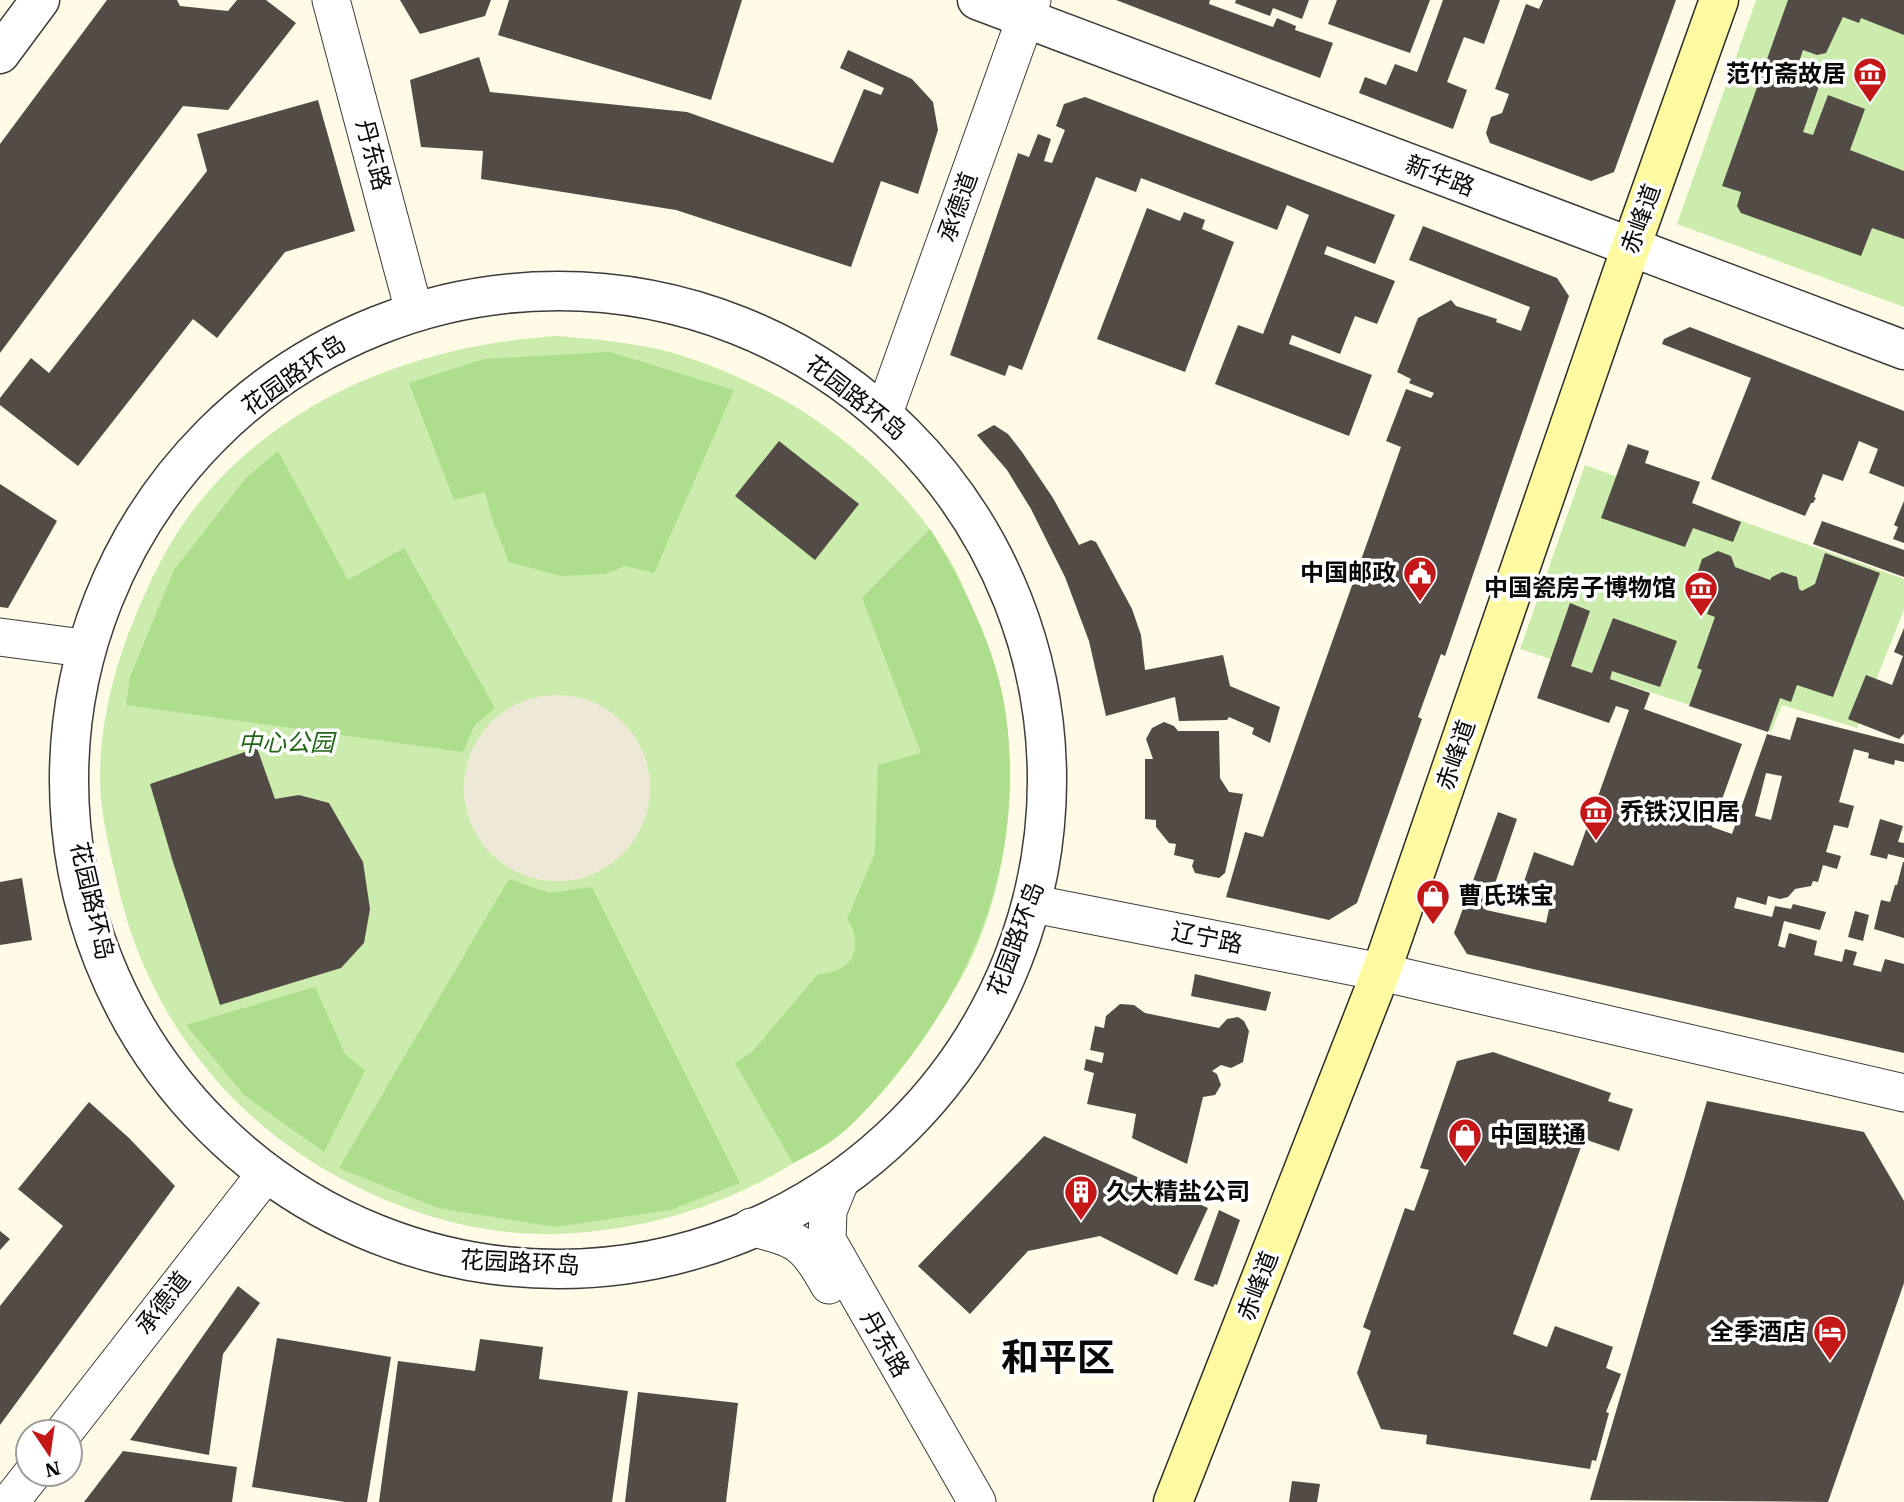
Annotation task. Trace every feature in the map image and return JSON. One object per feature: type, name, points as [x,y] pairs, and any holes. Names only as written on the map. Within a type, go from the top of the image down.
[{"type":"main road","name":"赤峰道","points":[[1173,1502],[1381,972],[1631,247],[1720,0]]},
{"type":"street","points":[[0,54],[40,0]]},
{"type":"street","name":"丹东路","points":[[331,0],[414,311]]},
{"type":"street","name":"新华路","points":[[978,0],[1028,10],[1631,247],[1904,350]]},
{"type":"street","name":"承德道","points":[[884,413],[1028,10]]},
{"type":"street","name":"花园路环岛","points":[[548,291],[616,292],[679,303],[723,315],[804,356],[884,413],[920,449],[999,568],[1021,621],[1035,668],[1050,764],[1050,812],[1034,904],[1008,970],[982,1025],[905,1122],[841,1179],[783,1212],[751,1227],[686,1249],[600,1267],[506,1267],[457,1261],[406,1248],[311,1209],[227,1146],[190,1109],[154,1063],[128,1017],[97,940],[86,898],[77,844],[70,763],[71,711],[83,648],[110,581],[183,468],[210,438],[256,398],[297,367],[352,335],[414,311],[482,298],[548,291]]},
{"type":"street","points":[[0,637],[83,648]]},
{"type":"street","name":"辽宁路","points":[[1034,904],[1381,972],[1904,1093]]},
{"type":"street","name":"承德道","points":[[75,1418],[264,1175]]},
{"type":"street","name":"丹东路","points":[[841,1179],[828,1211],[827,1240],[977,1502]]},
{"type":"street","name":"丹东路","points":[[751,1227],[791,1238],[810,1252],[950,1502]]},
{"type":"street","points":[[10,1502],[21,1488]]},
{"type":"green space","name":"范竹斋故居","points":[[1756,0],[1904,0],[1904,307],[1677,224]]},
{"type":"green space","name":"中心公园","points":[[559,336],[633,344],[674,353],[758,387],[789,403],[838,436],[906,499],[942,547],[957,573],[996,670],[1009,747],[1008,820],[1003,856],[985,925],[952,995],[919,1046],[886,1088],[831,1141],[743,1191],[683,1213],[622,1228],[590,1232],[529,1234],[501,1231],[473,1227],[418,1212],[340,1178],[300,1154],[263,1126],[230,1095],[200,1060],[174,1023],[151,982],[120,895],[102,811],[100,762],[105,719],[127,637],[152,578],[172,540],[223,476],[263,440],[306,410],[352,385],[453,351],[506,341]],"holes":[[[627,726],[642,750],[650,777],[583,878],[555,881],[521,873],[494,855],[474,828],[464,794],[468,762]]]},
{"type":"green space","points":[[610,352],[734,390],[654,573],[625,566],[605,574],[561,576],[509,562],[491,516],[485,492],[454,500],[409,383],[484,359]]},
{"type":"green space","points":[[278,451],[348,580],[404,548],[495,708],[474,726],[463,752],[126,705],[130,677],[174,570],[245,479]]},
{"type":"green space","points":[[1585,465],[1904,579],[1904,610],[1857,728],[1782,705],[1771,732],[1520,649]]},
{"type":"green space","points":[[930,529],[977,618],[1002,690],[1010,765],[1008,814],[1001,862],[989,908],[972,953],[924,1038],[856,1121],[826,1145],[793,1163],[735,1063],[753,1051],[818,974],[840,969],[852,957],[855,939],[847,919],[875,853],[878,765],[921,753],[862,598]]},
{"type":"green space","points":[[509,879],[549,893],[592,887],[740,1183],[670,1210],[555,1227],[438,1208],[339,1168]]},
{"type":"green space","points":[[315,987],[345,1054],[365,1071],[324,1152],[244,1095],[186,1025]]},
{"type":"shaded area","points":[[557,695],[592,703],[608,711],[622,723],[634,737],[642,753],[650,788],[642,823],[634,839],[622,853],[608,865],[592,873],[557,881],[522,873],[506,865],[492,853],[480,839],[472,823],[464,788],[472,753],[480,737],[492,723],[506,711],[522,703]]},
{"type":"building","points":[[107,0],[177,0],[180,6],[228,11],[237,0],[266,0],[296,23],[228,110],[183,106],[0,353],[0,144]]},
{"type":"building","points":[[400,0],[491,0],[485,16],[420,34]]},
{"type":"building","points":[[509,0],[742,0],[711,100],[498,35]]},
{"type":"building","points":[[1116,0],[1210,0],[1209,4],[1273,27],[1277,18],[1296,26],[1295,30],[1333,43],[1320,78]]},
{"type":"building","points":[[1236,0],[1309,0],[1302,19],[1273,8],[1270,16],[1235,3]]},
{"type":"building","points":[[1337,0],[1430,0],[1410,53],[1328,24]]},
{"type":"building","points":[[1443,0],[1500,0],[1484,44],[1464,37],[1447,82],[1467,90],[1453,129],[1359,93],[1365,77],[1386,85],[1395,64],[1417,72]]},
{"type":"building","points":[[1543,0],[1676,0],[1614,172],[1591,181],[1490,143],[1486,133],[1491,117],[1502,113],[1509,94],[1495,89],[1526,4],[1539,9]]},
{"type":"building","points":[[1788,0],[1904,0],[1904,35],[1861,18],[1859,23],[1843,17],[1826,53],[1817,55],[1803,50],[1796,71],[1814,80],[1819,86],[1803,132],[1813,135],[1828,95],[1865,109],[1850,150],[1904,171],[1904,239],[1872,228],[1861,256],[1741,213],[1737,206],[1741,192],[1722,186]]},
{"type":"building","points":[[848,50],[912,79],[933,102],[938,130],[918,194],[881,181],[851,267],[676,210],[481,179],[483,151],[421,147],[410,80],[479,57],[490,92],[687,112],[833,163],[864,89],[881,95],[884,88],[840,68]]},
{"type":"building","points":[[1085,97],[1395,215],[1375,264],[1327,246],[1324,254],[1395,281],[1377,324],[1355,316],[1340,354],[1292,335],[1289,344],[1372,375],[1349,436],[1215,384],[1238,325],[1263,334],[1309,215],[1287,205],[1277,230],[1141,178],[1136,192],[1096,177],[1022,370],[1009,365],[1005,376],[950,355],[1018,153],[1029,157],[1038,134],[1051,139],[1044,161],[1052,163],[1065,130],[1056,126],[1064,104]]},
{"type":"building","points":[[318,100],[355,231],[285,252],[217,338],[193,319],[78,466],[0,405],[0,398],[31,358],[49,373],[207,171],[197,134]]},
{"type":"building","points":[[1147,208],[1180,221],[1184,212],[1205,220],[1202,229],[1234,242],[1185,372],[1097,339]]},
{"type":"building","points":[[1423,226],[1557,278],[1569,296],[1445,656],[1441,654],[1418,717],[1422,719],[1357,903],[1329,920],[1226,897],[1245,832],[1263,837],[1401,447],[1386,441],[1406,389],[1431,398],[1434,393],[1409,383],[1411,379],[1397,372],[1418,318],[1451,300],[1456,306],[1497,319],[1496,322],[1521,331],[1530,307],[1409,260]]},
{"type":"building","points":[[1690,327],[1904,411],[1904,487],[1869,473],[1878,449],[1859,441],[1843,481],[1823,474],[1814,497],[1816,498],[1805,516],[1711,479],[1751,378],[1662,344],[1664,339]]},
{"type":"building","points":[[994,425],[1008,434],[1022,452],[1053,498],[1079,545],[1091,540],[1096,542],[1132,609],[1141,635],[1145,670],[1223,655],[1230,686],[1280,707],[1270,743],[1252,734],[1254,728],[1229,717],[1227,720],[1179,721],[1175,697],[1106,716],[1089,641],[1065,577],[1031,509],[1007,470],[977,435]]},
{"type":"building","points":[[779,441],[859,504],[815,560],[735,496]]},
{"type":"building","points":[[1628,444],[1649,451],[1645,463],[1700,482],[1692,503],[1741,522],[1733,542],[1693,528],[1685,547],[1601,518]]},
{"type":"building","points":[[0,484],[57,521],[8,608],[0,607]]},
{"type":"building","points":[[1904,501],[1904,543],[1893,539],[1898,527],[1894,525]]},
{"type":"building","points":[[1822,521],[1904,550],[1904,577],[1813,544]]},
{"type":"building","points":[[1718,551],[1731,556],[1735,567],[1770,580],[1782,572],[1797,577],[1799,589],[1802,591],[1815,584],[1825,553],[1880,573],[1833,697],[1797,685],[1791,702],[1780,698],[1768,732],[1689,706],[1702,670],[1697,668],[1715,617],[1707,614],[1716,591],[1704,587],[1698,571],[1702,559]]},
{"type":"building","points":[[1570,603],[1590,611],[1571,666],[1592,673],[1613,618],[1677,641],[1660,687],[1612,671],[1610,679],[1650,693],[1644,709],[1742,744],[1712,827],[1732,834],[1767,734],[1790,740],[1797,717],[1904,744],[1904,762],[1895,760],[1894,765],[1868,758],[1869,753],[1854,749],[1839,802],[1854,806],[1848,828],[1834,825],[1826,852],[1841,856],[1837,869],[1823,865],[1818,882],[1813,881],[1811,886],[1795,889],[1788,897],[1780,899],[1768,896],[1766,905],[1737,897],[1734,908],[1772,917],[1775,906],[1791,909],[1793,904],[1826,912],[1820,930],[1784,921],[1778,946],[1785,948],[1789,933],[1817,941],[1814,955],[1842,962],[1845,949],[1857,952],[1853,965],[1881,972],[1885,959],[1904,964],[1904,1053],[1467,954],[1454,933],[1498,812],[1517,819],[1486,910],[1546,923],[1549,909],[1517,902],[1534,852],[1573,866],[1629,710],[1616,706],[1609,723],[1537,698]],"holes":[[[1766,773],[1782,776],[1771,820],[1755,816]]]},
{"type":"building","points":[[1904,628],[1904,734],[1899,739],[1848,719],[1866,675],[1892,685],[1903,656],[1894,652]]},
{"type":"building","points":[[1164,722],[1178,731],[1219,731],[1220,778],[1229,792],[1243,794],[1225,873],[1219,878],[1195,873],[1192,866],[1194,860],[1174,855],[1176,844],[1169,843],[1156,827],[1156,820],[1145,819],[1145,759],[1153,759],[1146,739],[1152,728]]},
{"type":"building","points":[[257,748],[275,799],[299,795],[329,803],[363,862],[370,909],[364,943],[341,968],[220,1005],[150,784]]},
{"type":"building","points":[[1880,819],[1903,826],[1898,842],[1904,843],[1904,858],[1888,854],[1887,859],[1870,855]]},
{"type":"building","points":[[1903,862],[1904,938],[1874,929],[1881,900],[1890,902]]},
{"type":"building","points":[[22,878],[32,940],[0,945],[0,882]]},
{"type":"building","points":[[1855,911],[1869,915],[1863,941],[1848,937]]},
{"type":"building","points":[[1195,974],[1271,992],[1266,1011],[1191,996]]},
{"type":"building","points":[[1120,1004],[1134,1005],[1145,1013],[1219,1028],[1227,1019],[1238,1017],[1244,1021],[1249,1031],[1243,1062],[1231,1068],[1221,1065],[1212,1071],[1217,1074],[1221,1085],[1215,1095],[1203,1097],[1187,1164],[1132,1138],[1136,1114],[1087,1104],[1094,1073],[1084,1070],[1086,1059],[1102,1063],[1104,1053],[1090,1050],[1095,1026],[1104,1028],[1106,1016]]},
{"type":"building","points":[[1493,1052],[1611,1093],[1608,1101],[1633,1109],[1619,1151],[1584,1139],[1513,1334],[1547,1347],[1555,1326],[1613,1347],[1606,1368],[1621,1374],[1606,1412],[1609,1413],[1596,1461],[1592,1460],[1590,1469],[1426,1444],[1427,1435],[1381,1429],[1357,1373],[1371,1331],[1363,1327],[1405,1208],[1414,1211],[1429,1170],[1420,1168],[1457,1061]]},
{"type":"building","points":[[1707,1101],[1864,1132],[1904,1201],[1904,1283],[1828,1502],[1590,1500]]},
{"type":"building","points":[[89,1102],[129,1138],[175,1186],[0,1425],[0,1306],[63,1226],[18,1189]]},
{"type":"building","name":"久大精盐公司","points":[[1044,1136],[1208,1208],[1177,1275],[1100,1236],[1028,1251],[970,1314],[918,1266]]},
{"type":"building","points":[[1219,1210],[1240,1220],[1217,1285],[1213,1287],[1194,1280]]},
{"type":"building","points":[[0,1231],[10,1239],[0,1250]]},
{"type":"building","points":[[238,1286],[260,1303],[223,1354],[209,1455],[130,1440]]},
{"type":"building","points":[[277,1338],[391,1357],[367,1502],[345,1502],[252,1487]]},
{"type":"building","points":[[480,1339],[543,1347],[539,1379],[628,1391],[612,1502],[379,1502],[398,1361],[475,1371]]},
{"type":"building","points":[[638,1392],[738,1403],[726,1502],[625,1502]]},
{"type":"building","points":[[123,1451],[237,1467],[232,1502],[84,1502]]},
{"type":"building","points":[[1292,1481],[1320,1484],[1317,1502],[1289,1502]]},
{"type":"place","name":"范竹斋故居","points":[[1870,104]]},
{"type":"place","name":"中国邮政","points":[[1420,603]]},
{"type":"place","name":"中国瓷房子博物馆","points":[[1701,618]]},
{"type":"place","name":"乔铁汉旧居","points":[[1596,842]]},
{"type":"place","name":"曹氏珠宝","points":[[1433,926]]},
{"type":"place","name":"中国联通","points":[[1465,1165]]},
{"type":"place","name":"久大精盐公司","points":[[1081,1222]]},
{"type":"place","name":"全季酒店","points":[[1830,1362]]},
{"type":"district","name":"和平区","points":[[1058,1358]]}]
